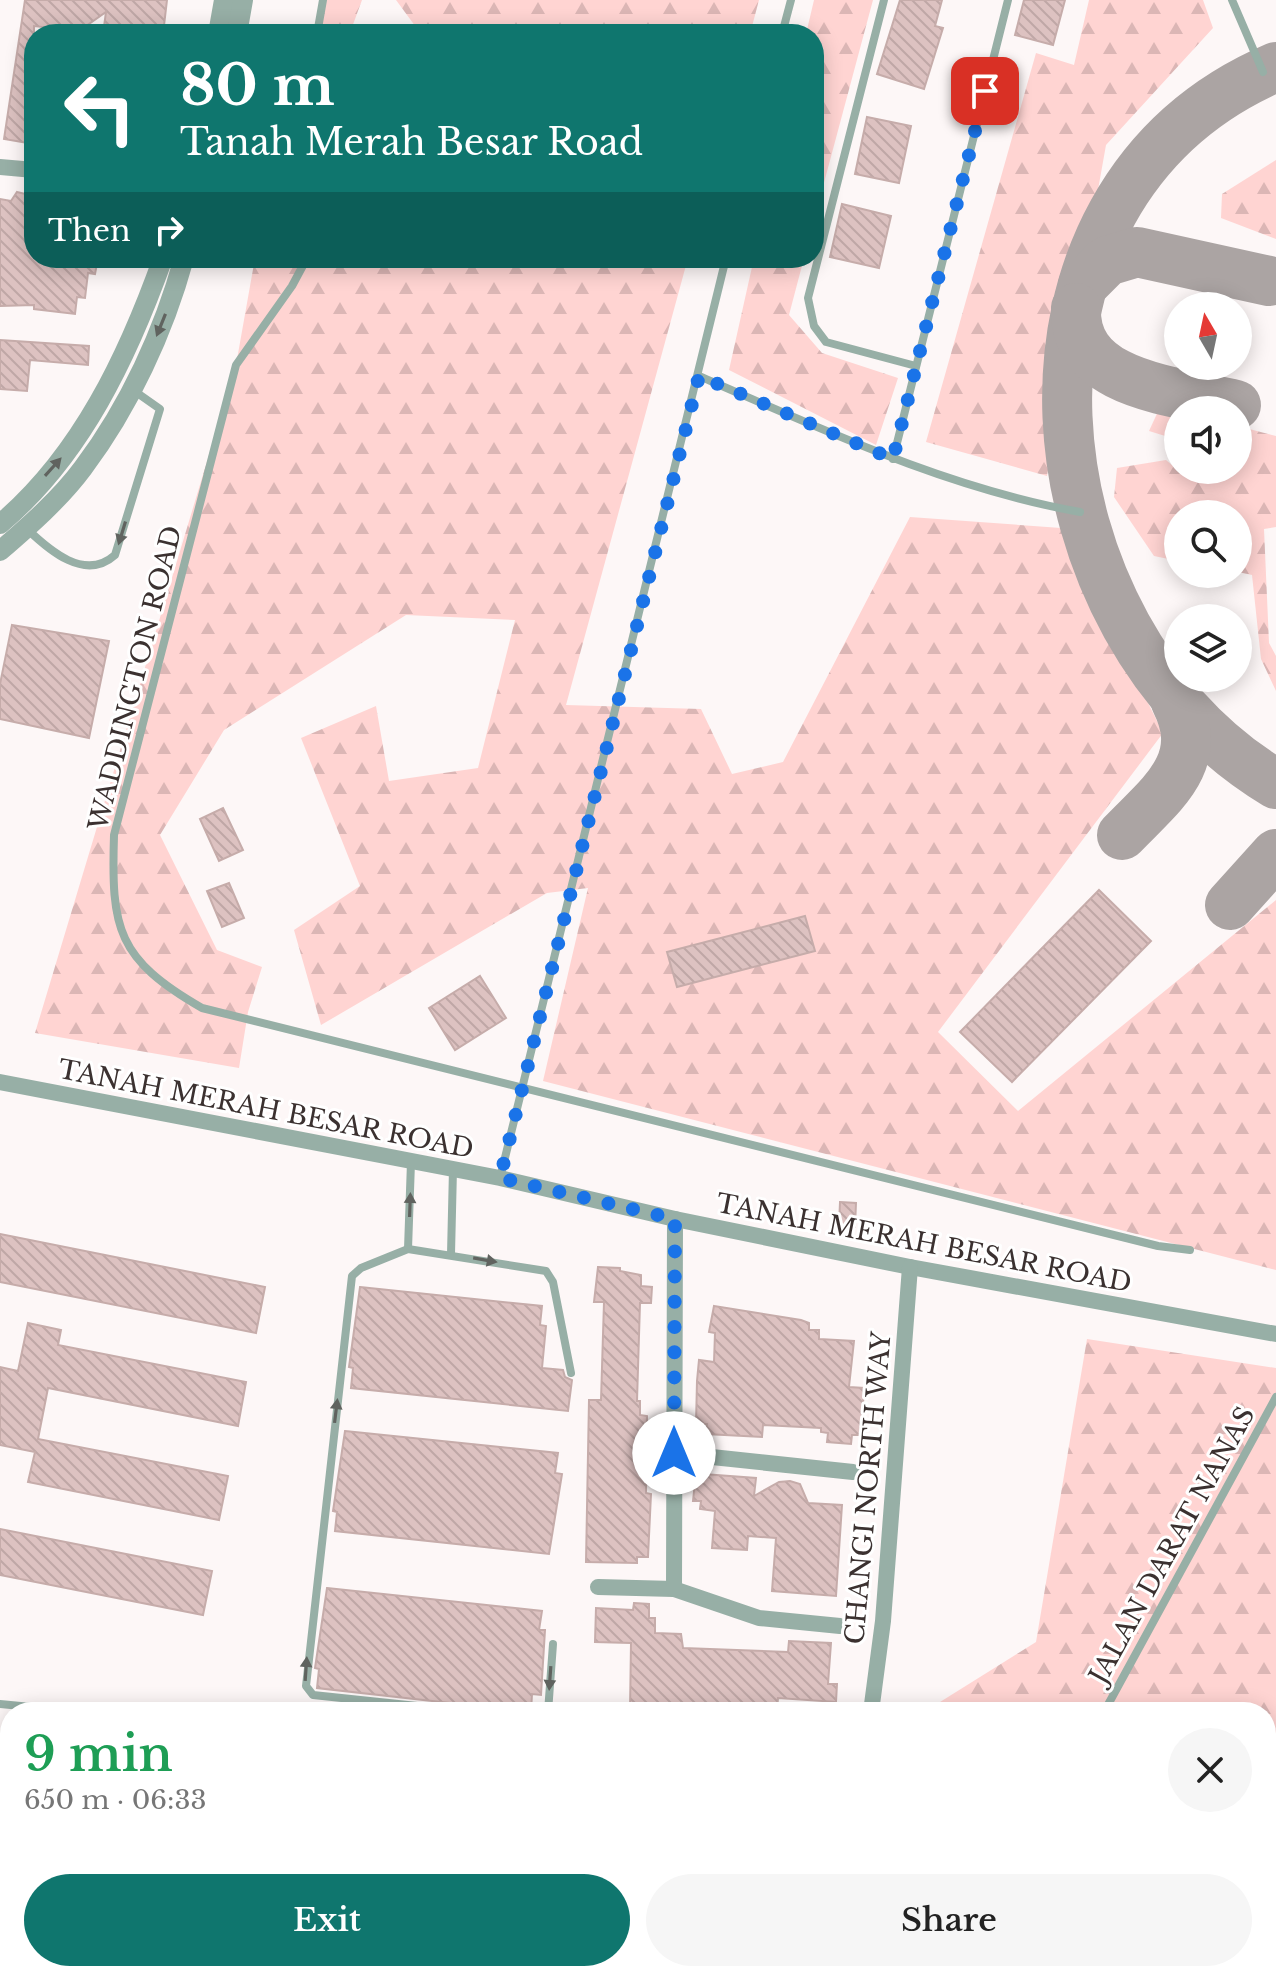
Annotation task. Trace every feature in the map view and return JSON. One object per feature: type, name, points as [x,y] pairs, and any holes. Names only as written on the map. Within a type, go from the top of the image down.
[{"type":"street","points":[[220,24],[224,0]]},
{"type":"street","points":[[239,24],[243,0]]},
{"type":"street","points":[[0,167],[24,169]]},
{"type":"street","points":[[0,524],[67,452],[100,401],[133,336],[159,268]]},
{"type":"street","points":[[0,551],[27,528],[82,469],[131,389],[155,341],[181,268]]},
{"type":"street","name":"TANAH MERAH BESAR ROAD","points":[[0,1082],[500,1178],[675,1219],[910,1267],[1276,1334]]},
{"type":"street","points":[[674,1589],[675,1219]]},
{"type":"street","name":"CHANGI NORTH WAY","points":[[872,1702],[883,1621],[910,1267]]},
{"type":"street","points":[[674,1453],[853,1472]]},
{"type":"street","points":[[598,1587],[674,1589],[759,1618],[840,1626]]},
{"type":"lane","points":[[319,24],[323,0]]},
{"type":"lane","points":[[785,24],[791,0]]},
{"type":"lane","points":[[824,235],[884,0]]},
{"type":"lane","points":[[893,459],[1008,0]]},
{"type":"lane","points":[[1232,0],[1263,72]]},
{"type":"lane","name":"WADDINGTON ROAD","points":[[301,268],[271,318],[236,365],[114,835],[112,893],[120,931],[159,983],[202,1008],[1158,1246],[1190,1250]]},
{"type":"lane","points":[[500,1178],[724,268]]},
{"type":"lane","points":[[816,268],[808,298],[809,314],[826,342],[916,366]]},
{"type":"lane","points":[[699,376],[893,459],[1013,500],[1080,512]]},
{"type":"lane","points":[[27,528],[61,558],[97,565],[115,555],[160,409],[131,389]]},
{"type":"lane","points":[[408,1249],[411,1162]]},
{"type":"lane","points":[[451,1254],[453,1169]]},
{"type":"lane","points":[[379,1702],[313,1695],[305,1677],[352,1276],[361,1268],[408,1249],[546,1271],[553,1282],[571,1373]]},
{"type":"lane","name":"JALAN DARAT NANAS","points":[[1109,1702],[1276,1397]]},
{"type":"lane","points":[[549,1702],[553,1644]]},
{"type":"green space","points":[[323,0],[362,0],[353,24],[319,24]]},
{"type":"green space","points":[[396,0],[759,0],[753,24],[414,24]]},
{"type":"green space","points":[[814,0],[873,0],[824,183],[824,24],[808,24]]},
{"type":"green space","points":[[1089,0],[1203,0],[1213,28],[1106,145],[1047,476],[926,442],[1036,53],[1074,65]]},
{"type":"green space","points":[[1276,160],[1276,239],[1221,218],[1222,194]]},
{"type":"green space","points":[[253,268],[685,268],[566,705],[701,709],[732,774],[783,762],[910,517],[1061,528],[1163,733],[938,1032],[1018,1111],[1276,900],[1276,1270],[543,1081],[588,888],[547,893],[321,1025],[294,930],[360,886],[301,738],[376,706],[389,781],[478,768],[515,620],[406,615],[224,730],[160,835],[217,950],[262,967],[248,1012],[239,1068],[35,1033],[236,365]]},
{"type":"green space","points":[[752,268],[801,268],[789,315],[822,353],[898,378],[876,445],[729,370]]},
{"type":"green space","points":[[1161,405],[1164,406],[1164,436],[1149,431]]},
{"type":"green space","points":[[1252,430],[1276,436],[1276,527],[1264,529],[1269,643],[1276,656],[1276,691],[1261,659],[1252,575],[1252,500],[1164,500],[1164,558],[1154,556],[1114,497],[1117,468],[1164,460],[1164,484],[1252,484]]},
{"type":"green space","points":[[1087,1339],[1276,1368],[1276,1702],[940,1702],[1036,1642]]},
{"type":"building","points":[[25,0],[167,0],[164,24],[104,24],[106,12],[89,24],[24,24],[24,142],[4,139]]},
{"type":"building","points":[[900,0],[942,0],[935,26],[943,28],[924,89],[877,74]]},
{"type":"building","points":[[1024,0],[1065,0],[1053,45],[1015,35]]},
{"type":"building","points":[[867,117],[911,126],[899,183],[855,174]]},
{"type":"building","points":[[17,192],[24,194],[24,268],[96,268],[95,274],[88,273],[85,298],[77,297],[75,314],[34,309],[34,305],[0,306],[0,199],[11,201]]},
{"type":"building","points":[[842,204],[891,216],[879,268],[830,257]]},
{"type":"building","points":[[0,340],[89,346],[88,365],[30,360],[27,391],[0,389]]},
{"type":"building","points":[[12,625],[109,641],[89,738],[0,719],[0,684]]},
{"type":"building","points":[[223,808],[243,850],[219,861],[200,819]]},
{"type":"building","points":[[229,883],[244,918],[222,927],[207,891]]},
{"type":"building","points":[[1099,890],[1151,941],[1012,1082],[960,1032]]},
{"type":"building","points":[[805,916],[815,951],[677,987],[667,952]]},
{"type":"building","points":[[480,976],[506,1018],[455,1050],[429,1008]]},
{"type":"building","points":[[840,1202],[856,1203],[855,1227],[839,1226]]},
{"type":"building","points":[[0,1234],[265,1287],[256,1333],[0,1282]]},
{"type":"building","points":[[598,1267],[620,1268],[620,1271],[641,1275],[641,1286],[652,1287],[651,1303],[640,1303],[637,1401],[640,1401],[640,1415],[647,1416],[646,1493],[651,1494],[648,1557],[637,1557],[637,1563],[586,1562],[589,1400],[601,1400],[604,1302],[594,1302]]},
{"type":"building","points":[[360,1287],[542,1306],[540,1325],[546,1326],[542,1368],[563,1370],[565,1377],[572,1380],[568,1411],[351,1388],[353,1368],[349,1367]]},
{"type":"building","points":[[714,1306],[801,1320],[809,1323],[809,1330],[819,1330],[819,1339],[854,1341],[849,1387],[864,1388],[861,1435],[852,1435],[851,1444],[827,1442],[828,1433],[821,1432],[821,1428],[763,1425],[762,1437],[706,1434],[707,1424],[696,1424],[697,1381],[699,1360],[714,1362],[715,1333],[709,1332]]},
{"type":"building","points":[[28,1323],[61,1330],[58,1345],[246,1382],[238,1426],[48,1388],[38,1439],[228,1476],[219,1520],[28,1482],[35,1452],[0,1445],[0,1367],[18,1371]]},
{"type":"building","points":[[345,1431],[558,1453],[555,1473],[562,1474],[549,1554],[335,1531],[337,1512],[333,1511]]},
{"type":"building","points":[[703,1474],[756,1478],[754,1496],[779,1482],[790,1481],[800,1484],[808,1503],[842,1505],[836,1596],[772,1591],[776,1538],[748,1536],[747,1550],[712,1548],[715,1511],[700,1509],[701,1501],[693,1501],[695,1482],[703,1483]]},
{"type":"building","points":[[0,1529],[212,1571],[203,1615],[0,1575]]},
{"type":"building","points":[[327,1588],[542,1611],[539,1630],[545,1630],[541,1695],[532,1694],[532,1702],[442,1702],[317,1688],[319,1669],[315,1668]]},
{"type":"building","points":[[634,1603],[649,1604],[649,1618],[655,1618],[655,1633],[681,1634],[683,1648],[788,1652],[789,1641],[831,1643],[828,1684],[837,1684],[836,1702],[778,1698],[778,1702],[630,1702],[631,1643],[595,1642],[596,1608],[633,1610]]},
{"type":"taxiway","points":[[1276,67],[1179,129],[1113,212],[1076,310],[1068,417],[1085,524],[1126,626],[1191,715],[1276,784]]},
{"type":"taxiway","points":[[1083,285],[1107,261],[1137,252],[1269,281]]},
{"type":"taxiway","points":[[1076,308],[1080,334],[1092,355],[1110,370],[1134,381],[1193,396]]},
{"type":"taxiway","points":[[1122,835],[1164,791],[1183,760],[1186,743],[1184,724],[1176,702]]},
{"type":"taxiway","points":[[1230,905],[1276,854]]},
{"type":"route","points":[[674,1453],[675,1219],[500,1178],[699,376],[893,459],[985,91]]}]
